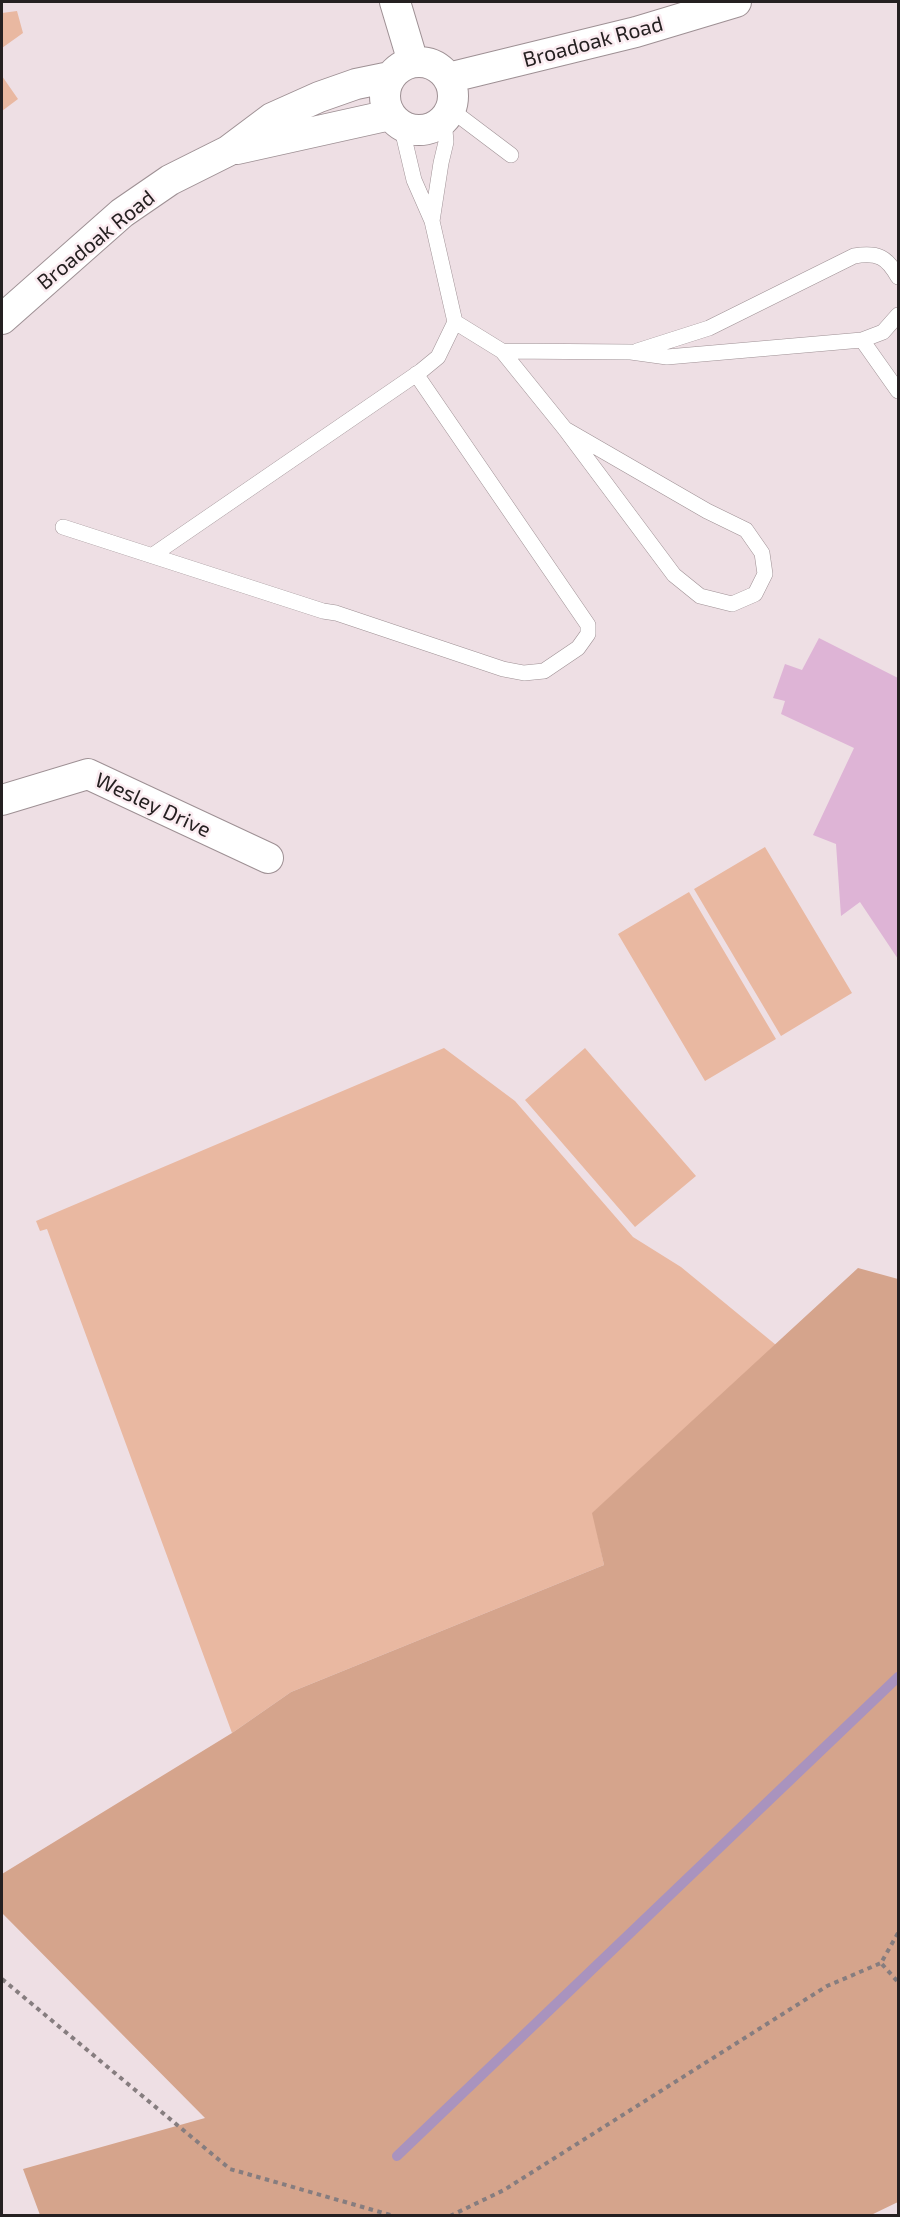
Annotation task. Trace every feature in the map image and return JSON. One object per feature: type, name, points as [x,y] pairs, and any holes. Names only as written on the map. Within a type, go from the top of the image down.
[{"type":"street","points":[[395,2],[401,70],[385,88],[385,100],[396,120]]},
{"type":"street","name":"Broadoak Road","points":[[2,319],[122,213],[170,180],[228,151],[272,118],[420,61],[441,70],[448,78],[636,32],[736,2]]},
{"type":"street","points":[[447,114],[453,99],[448,78]]},
{"type":"street","name":"Broadoak Road","points":[[228,151],[396,120],[415,130],[426,129],[436,126],[447,114]]},
{"type":"street","name":"Wesley Drive","points":[[2,800],[87,774],[268,858]]},
{"type":"lane","points":[[432,221],[446,142],[447,114]]},
{"type":"lane","points":[[447,114],[511,155]]},
{"type":"lane","points":[[153,555],[438,357],[455,322],[432,221],[414,180],[396,120]]},
{"type":"lane","points":[[631,352],[709,328],[854,256],[871,253],[890,262],[898,278]]},
{"type":"lane","points":[[502,351],[631,352],[667,357],[862,340],[883,332],[898,315]]},
{"type":"lane","points":[[455,322],[502,351],[565,429],[674,575],[700,596],[732,604],[755,594],[765,574],[762,553],[746,530],[707,512],[565,429]]},
{"type":"lane","points":[[862,340],[898,391]]},
{"type":"lane","points":[[63,527],[503,669],[524,674],[544,671],[578,648],[588,634],[588,625],[416,374]]},
{"type":"path","points":[[450,2216],[504,2190],[827,1986],[881,1963],[898,1934]]},
{"type":"path","points":[[881,1963],[898,1982]]},
{"type":"path","points":[[2,1979],[230,2169],[394,2216]]},
{"type":"shaded area","points":[[17,11],[23,33],[2,48],[2,13]]},
{"type":"shaded area","points":[[2,76],[18,99],[2,111]]},
{"type":"shaded area","points":[[765,847],[852,993],[781,1036],[694,889]]},
{"type":"shaded area","points":[[689,892],[776,1039],[705,1081],[618,934]]},
{"type":"shaded area","points":[[444,1048],[515,1101],[633,1237],[681,1267],[776,1345],[593,1513],[604,1565],[291,1692],[232,1733],[47,1229],[40,1231],[36,1221]]},
{"type":"shaded area","points":[[585,1048],[696,1176],[635,1227],[525,1100]]},
{"type":"shaded area","points":[[858,1268],[898,1279],[898,2202],[869,2216],[40,2215],[23,2169],[205,2118],[2,1913],[2,1874],[232,1733],[291,1692],[604,1565],[592,1513]]},
{"type":"building","points":[[819,638],[898,678],[898,959],[860,902],[841,916],[836,844],[813,835],[854,748],[781,714],[785,701],[773,698],[785,664],[802,670]]},
{"type":"waterway","points":[[397,2156],[898,1677]]}]
